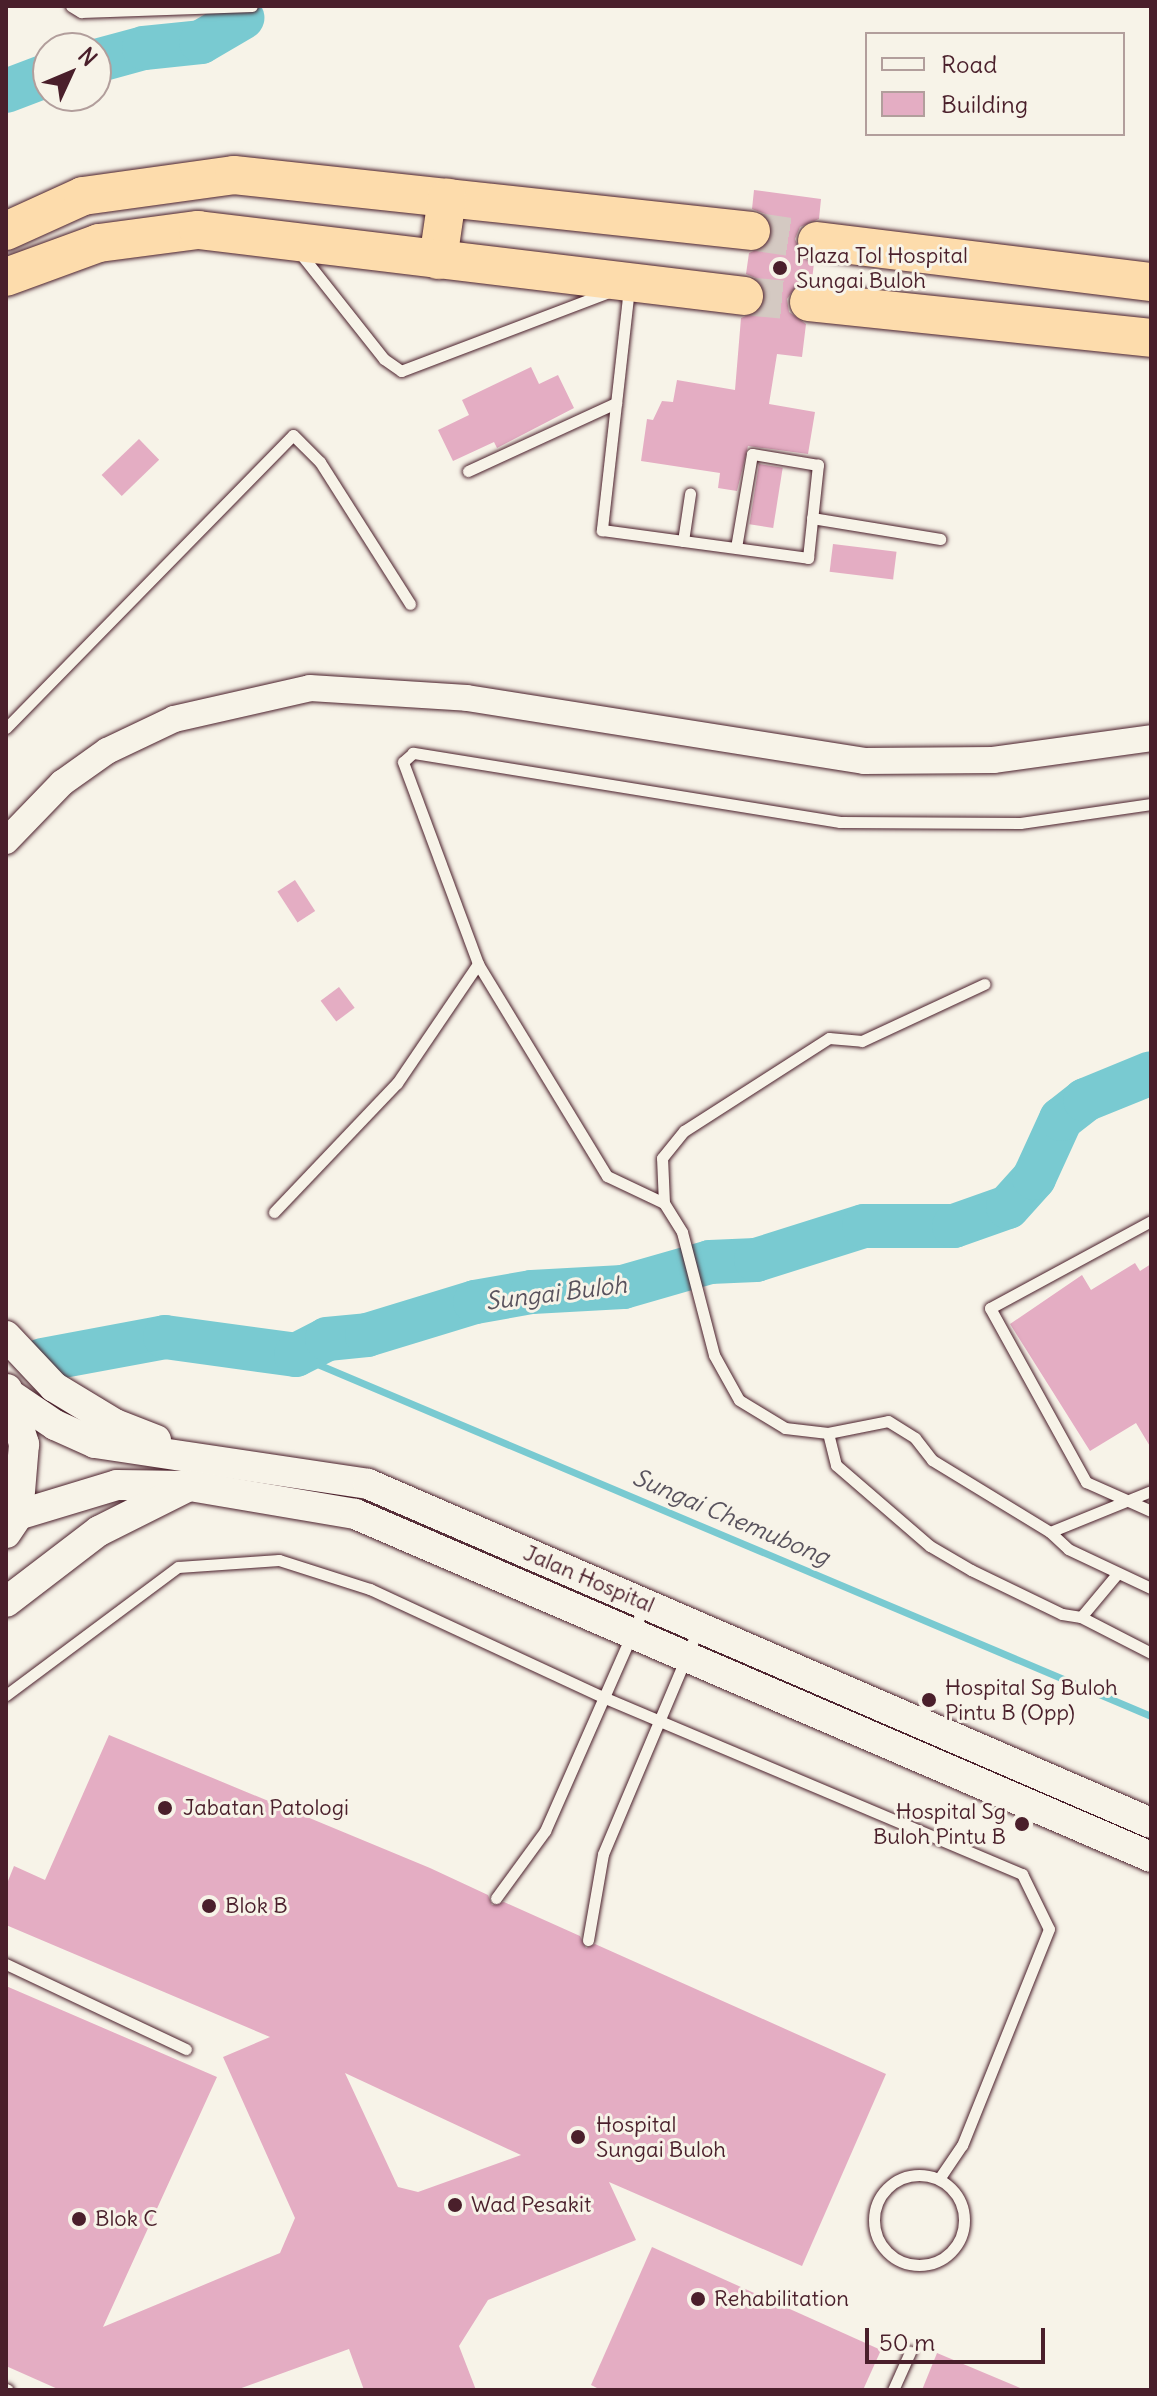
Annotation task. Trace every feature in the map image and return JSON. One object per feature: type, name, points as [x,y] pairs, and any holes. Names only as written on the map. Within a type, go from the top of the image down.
[{"type":"highway","points":[[6,231],[83,196],[234,175],[751,231]]},
{"type":"highway","points":[[438,260],[447,198]]},
{"type":"highway","points":[[6,277],[113,241],[198,230],[744,296]]},
{"type":"highway","points":[[817,241],[1151,282]]},
{"type":"highway","points":[[809,302],[1151,338]]},
{"type":"main road","points":[[6,1336],[54,1387],[194,1472],[99,1531],[6,1602]]},
{"type":"main road","points":[[9,1391],[24,1444],[12,1524]]},
{"type":"main road","name":"Jalan Hospital","points":[[9,1391],[55,1425],[95,1443],[355,1514],[1151,1857]]},
{"type":"main road","name":"Jalan Hospital","points":[[12,1524],[117,1485],[194,1472],[368,1484],[1151,1823]]},
{"type":"street","points":[[7,842],[62,783],[107,751],[174,719],[310,688],[467,698],[864,761],[993,760],[1151,738]]},
{"type":"lane","points":[[71,6],[81,12],[252,6]]},
{"type":"lane","points":[[291,242],[384,359],[401,371],[629,284],[602,530],[808,558],[818,465],[752,454],[736,548]]},
{"type":"lane","points":[[468,471],[616,403]]},
{"type":"lane","points":[[6,728],[293,435],[320,462],[410,604]]},
{"type":"lane","points":[[683,541],[690,494]]},
{"type":"lane","points":[[812,518],[940,539]]},
{"type":"lane","points":[[664,1203],[607,1176],[478,964],[403,762],[413,753],[840,822],[1020,823],[1151,804]]},
{"type":"lane","points":[[274,1212],[397,1083],[478,964]]},
{"type":"lane","points":[[984,984],[862,1041],[829,1038],[684,1131],[662,1158],[664,1203],[686,1245],[697,1276],[714,1355],[739,1400],[785,1428],[828,1433],[888,1421],[915,1438],[932,1460],[1050,1532],[1068,1549],[1151,1588]]},
{"type":"lane","points":[[1151,1221],[990,1308],[1086,1482],[1151,1511]]},
{"type":"lane","points":[[828,1433],[836,1465],[930,1546],[1062,1614],[1081,1617],[1151,1653]]},
{"type":"lane","points":[[1050,1532],[1131,1502],[1151,1491]]},
{"type":"lane","points":[[6,1695],[178,1567],[279,1560],[370,1589],[603,1697],[1022,1874],[1049,1929],[962,2145],[939,2179]]},
{"type":"lane","points":[[1081,1617],[1117,1574]]},
{"type":"lane","points":[[496,1898],[545,1831],[646,1603]]},
{"type":"lane","points":[[588,1940],[603,1854],[699,1627]]},
{"type":"lane","points":[[6,1964],[186,2049]]},
{"type":"lane","points":[[909,2176],[939,2179],[951,2188],[964,2213],[959,2242],[937,2262],[923,2265],[894,2258],[876,2234],[877,2204],[895,2181],[909,2176]]},
{"type":"lane","points":[[893,2390],[910,2352]]},
{"type":"building","points":[[754,190],[821,199],[819,219],[800,227],[795,239],[803,258],[814,263],[812,280],[799,282],[787,299],[789,312],[806,324],[802,357],[777,354],[769,404],[815,412],[808,454],[748,446],[737,491],[718,488],[720,473],[641,461],[647,419],[653,420],[662,401],[673,402],[677,380],[735,390],[741,318],[761,310],[766,298],[758,279],[746,274],[749,253],[768,245],[773,233],[765,214],[752,209]]},
{"type":"building","points":[[531,367],[539,384],[558,375],[574,408],[497,448],[494,442],[453,461],[438,430],[469,415],[462,400]]},
{"type":"building","points":[[139,439],[159,460],[122,496],[102,475]]},
{"type":"building","points":[[759,464],[783,468],[773,528],[749,524]]},
{"type":"building","points":[[833,544],[897,552],[893,580],[830,572]]},
{"type":"building","points":[[295,880],[315,911],[298,922],[277,891]]},
{"type":"building","points":[[339,987],[355,1008],[336,1022],[321,1001]]},
{"type":"building","points":[[1135,1263],[1140,1271],[1151,1264],[1151,1448],[1136,1423],[1090,1451],[1010,1324],[1082,1275],[1091,1290]]},
{"type":"building","points":[[109,1735],[430,1868],[488,1895],[492,1905],[504,1902],[580,1936],[586,1948],[595,1944],[886,2074],[802,2266],[609,2182],[636,2240],[488,2300],[459,2346],[476,2390],[364,2390],[349,2349],[236,2390],[60,2390],[6,2366],[6,1986],[217,2077],[103,2327],[280,2253],[295,2218],[223,2057],[270,2037],[6,1925],[6,1886],[14,1866],[45,1880]],"holes":[[[345,2073],[521,2155],[418,2192],[398,2187]]]},
{"type":"building","name":"Rehabilitation","points":[[652,2247],[881,2350],[863,2390],[601,2390],[591,2385]]},
{"type":"building","points":[[937,2353],[1025,2390],[922,2390]]},
{"type":"waterway","points":[[112,57],[144,48],[201,42],[242,18]]},
{"type":"waterway","points":[[6,91],[32,81]]},
{"type":"waterway","name":"Sungai Buloh","points":[[42,1360],[165,1337],[296,1355],[327,1339],[367,1335],[475,1302],[532,1292],[623,1287],[710,1262],[756,1260],[864,1226],[954,1226],[1008,1207],[1034,1178],[1061,1119],[1085,1100],[1151,1073]]},
{"type":"waterway","name":"Sungai Chemubong","points":[[296,1355],[1151,1716]]},
{"type":"tunnel","points":[[751,231],[817,241]]},
{"type":"tunnel","points":[[744,296],[809,302]]},
{"type":"place","name":"Plaza Tol Hospital Sungai Buloh","points":[[780,268]]},
{"type":"place","name":"Hospital Sg Buloh Pintu B (Opp)","points":[[929,1700]]},
{"type":"place","name":"Jabatan Patologi","points":[[165,1808]]},
{"type":"place","name":"Hospital Sg Buloh Pintu B","points":[[1022,1824]]},
{"type":"place","name":"Blok B","points":[[209,1906]]},
{"type":"place","name":"Hospital Sungai Buloh","points":[[578,2137]]},
{"type":"place","name":"Wad Pesakit","points":[[455,2205]]},
{"type":"place","name":"Blok C","points":[[79,2219]]},
{"type":"place","name":"Rehabilitation","points":[[698,2299]]}]
